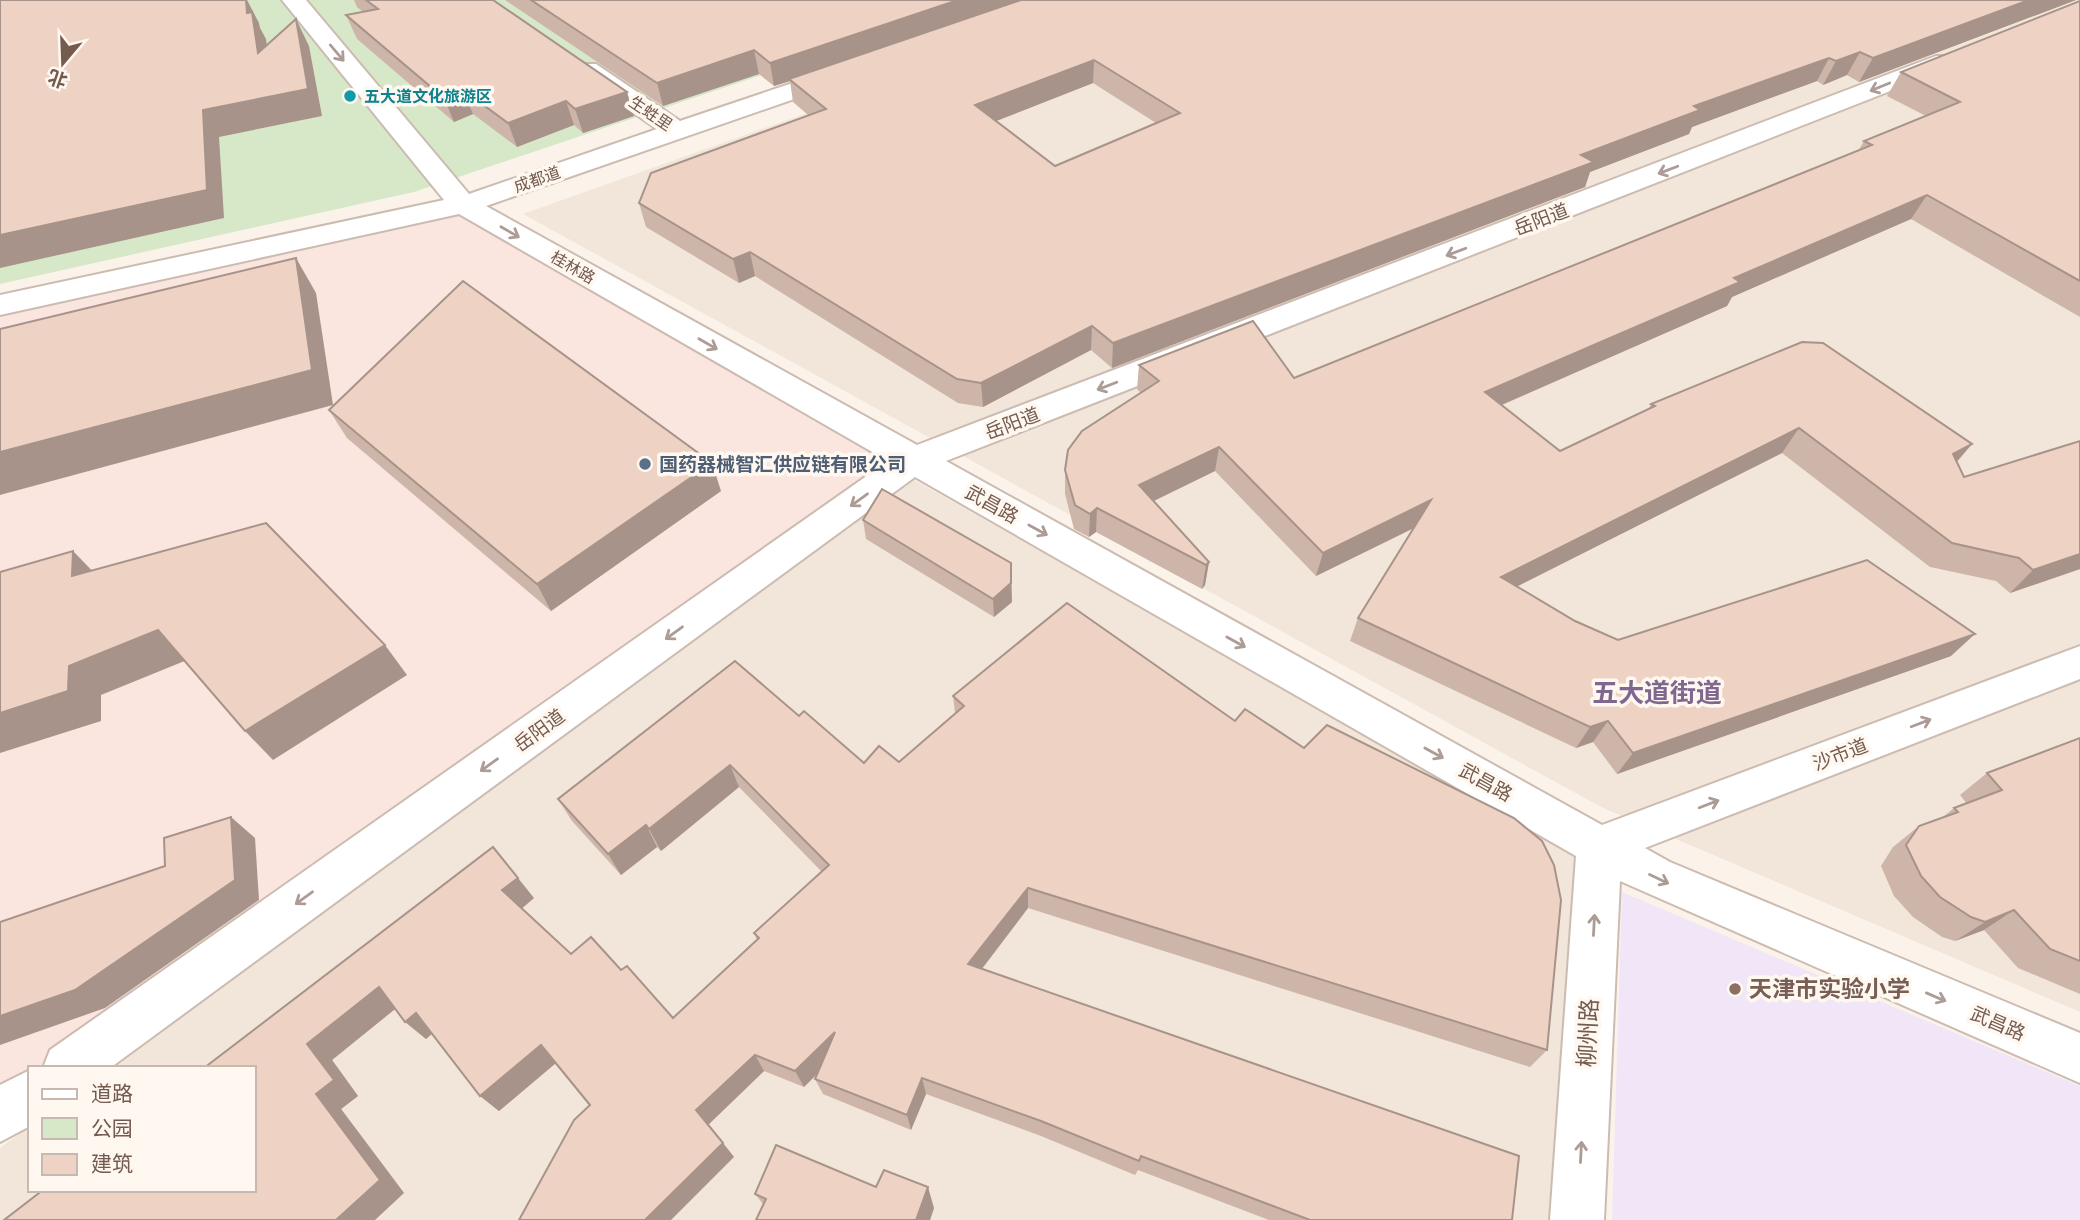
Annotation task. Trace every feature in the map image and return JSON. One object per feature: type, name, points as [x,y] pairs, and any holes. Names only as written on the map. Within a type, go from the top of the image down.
[{"type":"street","name":"桂林路","points":[[294,0],[463,205],[914,460]]},
{"type":"street","name":"岳阳道","points":[[71,1066],[914,460],[1976,49]]},
{"type":"street","name":"生﨡里","points":[[565,54],[677,131]]},
{"type":"street","name":"成都道","points":[[0,305],[463,205],[871,64]]},
{"type":"street","name":"武昌路","points":[[914,460],[1654,877],[2080,1058]]},
{"type":"street","name":"沙市道","points":[[1599,846],[2080,662]]},
{"type":"street","name":"柳州路","points":[[1577,1220],[1599,846]]},
{"type":"street","points":[[0,1116],[28,1096]]},
{"type":"shaded area","points":[[1125,0],[2080,0],[2080,1012],[1601,807],[523,214]]},
{"type":"shaded area","points":[[459,213],[891,465],[56,1066],[28,1066],[28,1085],[0,1106],[0,317]]},
{"type":"shaded area","points":[[914,480],[1578,852],[1551,1220],[0,1220],[0,1148],[28,1127],[28,1192],[256,1192],[256,1066],[113,1066]]},
{"type":"shaded area","name":"天津市实验小学","points":[[1622,892],[2080,1086],[2080,1220],[1612,1220]]},
{"type":"green space","name":"五大道文化旅游区","points":[[0,0],[985,0],[414,192],[0,284]]},
{"type":"building","points":[[0,0],[246,0],[247,13],[252,12],[258,53],[296,19],[308,89],[203,110],[207,190],[0,235]]},
{"type":"building","points":[[366,0],[493,0],[627,92],[575,109],[566,101],[508,123],[463,90],[444,98],[346,15],[378,9]]},
{"type":"building","points":[[531,0],[958,0],[770,63],[754,50],[657,83]]},
{"type":"building","points":[[1021,0],[2029,0],[1873,58],[1860,52],[1836,61],[1829,58],[1694,106],[1700,110],[1581,155],[1594,162],[1113,343],[1092,326],[981,383],[957,379],[750,252],[733,259],[639,203],[651,173],[826,109],[789,79]],"holes":[[[1094,60],[1180,113],[1055,166],[975,105]]]},
{"type":"building","points":[[2080,1],[2080,281],[1927,195],[1734,278],[1740,282],[1485,392],[1560,451],[1655,406],[1651,404],[1802,342],[1823,343],[1972,444],[1953,454],[1964,477],[2080,441],[2080,554],[2033,570],[2019,558],[1952,543],[1799,428],[1501,577],[1575,621],[1618,640],[1867,560],[1975,634],[1633,753],[1608,721],[1590,727],[1358,618],[1431,500],[1323,553],[1219,447],[1139,485],[1209,562],[1206,565],[1097,508],[1090,514],[1075,505],[1065,470],[1068,450],[1082,431],[1159,381],[1139,365],[1253,321],[1294,378],[1872,145],[1864,141],[1960,102],[1901,72]]},
{"type":"building","points":[[296,258],[312,370],[0,452],[0,329]]},
{"type":"building","points":[[463,281],[712,463],[537,584],[329,410]]},
{"type":"building","points":[[882,489],[1011,563],[1011,583],[993,599],[863,520]]},
{"type":"building","points":[[266,523],[385,645],[245,731],[158,630],[69,666],[68,691],[0,713],[0,572],[73,551],[72,576]]},
{"type":"building","points":[[1067,603],[1235,721],[1245,709],[1304,748],[1327,725],[1514,818],[1542,841],[1554,865],[1561,900],[1547,1050],[1028,888],[968,964],[1519,1156],[1512,1220],[1310,1220],[1141,1156],[1139,1161],[1041,1121],[922,1078],[907,1115],[815,1079],[835,1032],[795,1071],[755,1055],[696,1110],[723,1143],[645,1220],[519,1220],[574,1120],[590,1105],[541,1045],[480,1096],[416,1013],[405,1022],[379,987],[307,1044],[334,1080],[316,1094],[380,1180],[336,1220],[4,1220],[40,1192],[256,1192],[256,1066],[207,1066],[493,847],[518,878],[502,890],[571,954],[591,937],[621,970],[627,966],[673,1018],[759,938],[754,933],[829,865],[730,765],[649,829],[646,825],[608,854],[558,799],[735,661],[799,716],[804,711],[864,763],[879,746],[899,762],[964,706],[953,696]]},
{"type":"building","points":[[2080,738],[2080,961],[2050,949],[2014,910],[1985,922],[1971,917],[1940,897],[1921,876],[1906,845],[1919,826],[1958,812],[1954,808],[2002,790],[1987,773]]},
{"type":"building","points":[[231,817],[235,880],[75,990],[0,1016],[0,922],[165,866],[164,838]]},
{"type":"building","points":[[776,1145],[876,1187],[884,1170],[928,1187],[916,1220],[756,1220],[766,1199],[755,1194]]},
{"type":"place","name":"五大道文化旅游区","points":[[350,96]]},
{"type":"place","name":"国药器械智汇供应链有限公司","points":[[645,464]]},
{"type":"place","name":"天津市实验小学","points":[[1735,989]]},
{"type":"district","name":"五大道街道","points":[[1657,693]]}]
